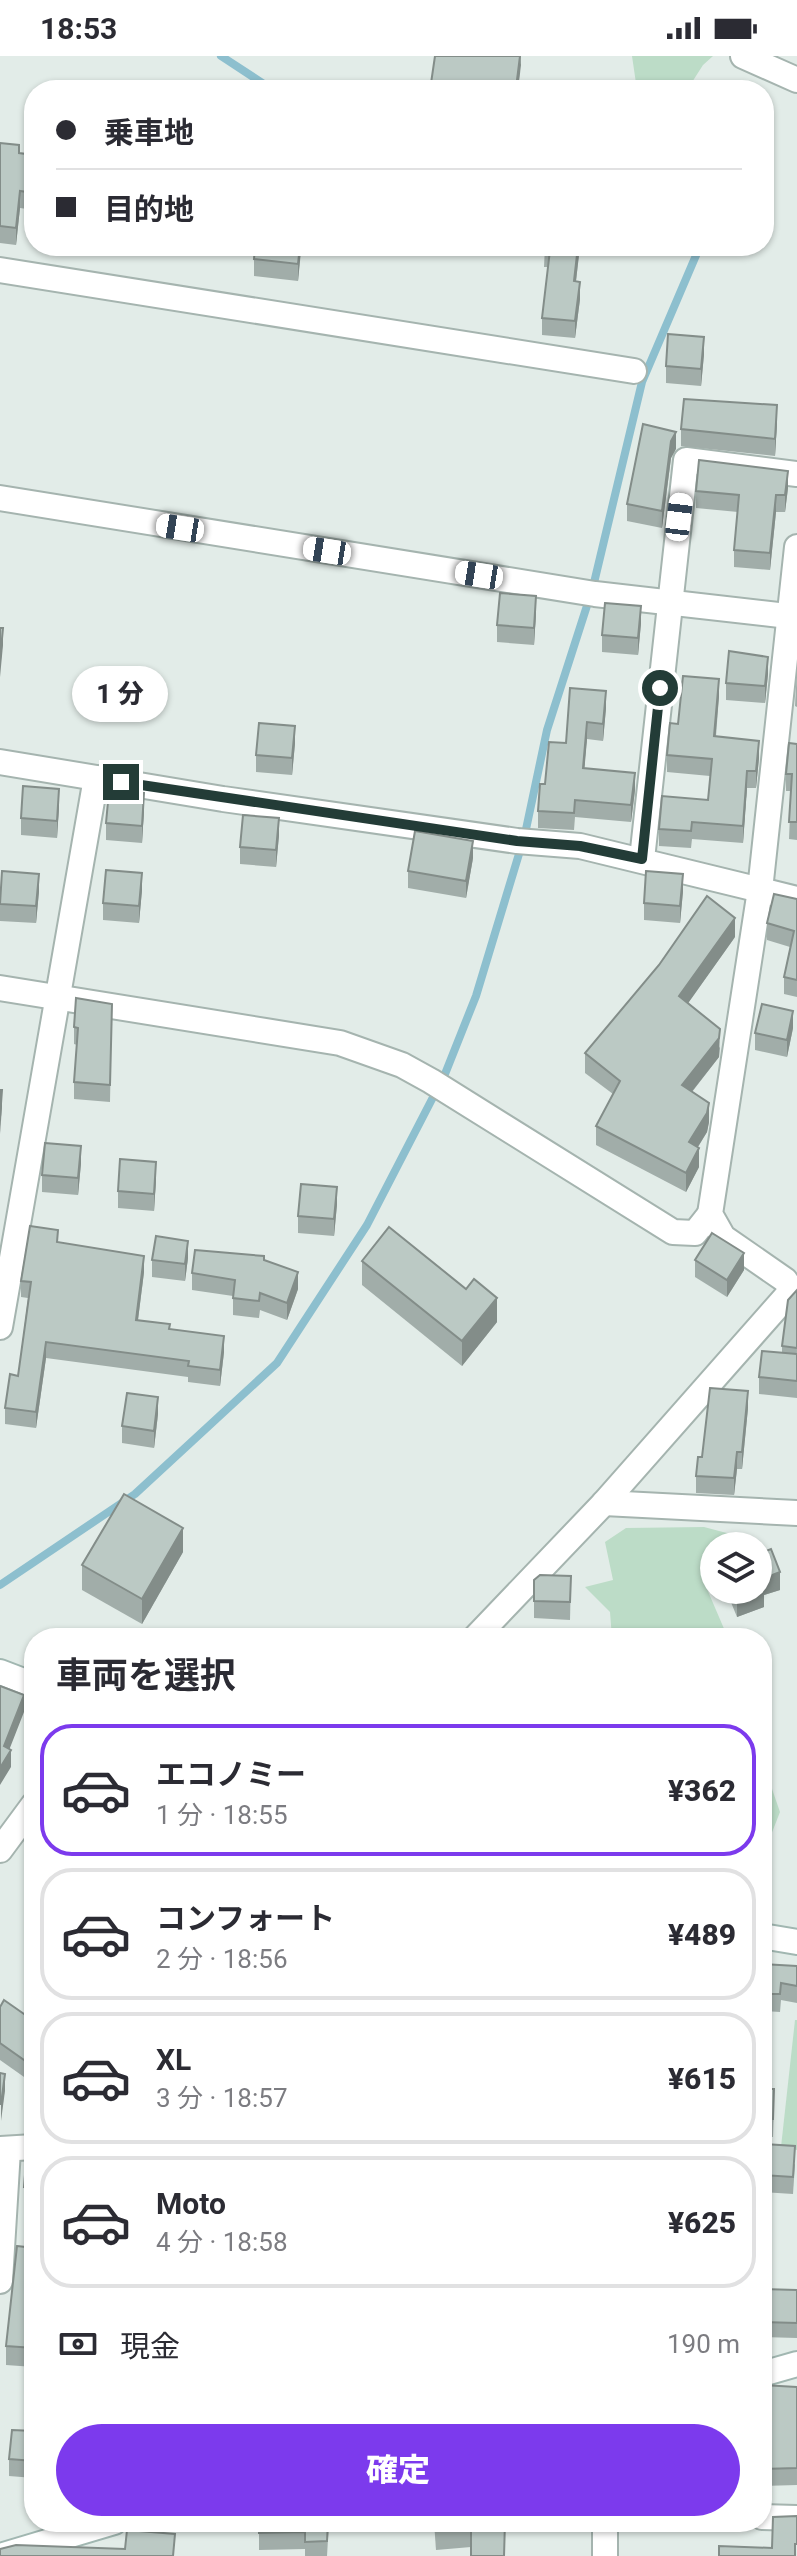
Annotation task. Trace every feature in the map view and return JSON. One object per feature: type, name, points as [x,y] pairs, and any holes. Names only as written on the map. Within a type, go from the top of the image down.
[{"type":"street","points":[[743,56],[797,80]]},
{"type":"street","points":[[0,270],[634,371]]},
{"type":"street","points":[[642,859],[686,460],[797,474]]},
{"type":"street","points":[[0,498],[590,593],[793,616]]},
{"type":"street","points":[[0,988],[340,1043],[402,1065],[673,1232],[695,1233],[710,1214],[760,890],[793,616],[797,547]]},
{"type":"street","points":[[0,762],[642,859],[797,899]]},
{"type":"street","points":[[0,1327],[10,1213],[56,996],[96,778]]},
{"type":"street","points":[[485,1628],[604,1503],[794,1290],[785,1280],[723,1237],[710,1214]]},
{"type":"street","points":[[604,1503],[797,1513]]},
{"type":"street","points":[[0,1672],[24,1681]]},
{"type":"street","points":[[0,1850],[24,1818]]},
{"type":"street","points":[[772,1937],[797,1941]]},
{"type":"street","points":[[0,2281],[15,2148]]},
{"type":"street","points":[[772,2371],[797,2364]]},
{"type":"street","points":[[772,2517],[797,2518]]},
{"type":"street","points":[[0,2556],[80,2532]]},
{"type":"street","points":[[605,2532],[605,2556]]},
{"type":"green space","points":[[632,56],[713,56],[693,80],[636,80]]},
{"type":"green space","points":[[704,1527],[723,1532],[700,1532],[700,1604],[713,1604],[724,1628],[611,1628],[610,1612],[585,1587],[613,1580],[605,1542],[626,1528]]},
{"type":"green space","points":[[772,1789],[780,1812],[772,1832]]},
{"type":"green space","points":[[797,2020],[797,2150],[781,2147]]},
{"type":"building","points":[[435,56],[520,56],[517,80],[431,80]]},
{"type":"building","points":[[0,143],[19,145],[19,153],[24,154],[24,192],[20,191],[16,228],[0,226]]},
{"type":"building","points":[[254,256],[299,256],[298,264],[254,259]]},
{"type":"building","points":[[549,256],[577,256],[574,281],[580,282],[575,321],[542,318]]},
{"type":"building","points":[[668,334],[704,337],[701,369],[666,366]]},
{"type":"building","points":[[684,399],[777,405],[775,439],[681,429]]},
{"type":"building","points":[[643,424],[676,432],[671,441],[662,511],[627,504]]},
{"type":"building","points":[[699,460],[788,471],[785,495],[776,495],[770,553],[734,550],[739,495],[696,491]]},
{"type":"building","points":[[500,593],[536,596],[534,628],[497,625]]},
{"type":"building","points":[[605,603],[641,606],[638,638],[602,635]]},
{"type":"building","points":[[0,628],[3,628],[0,660]]},
{"type":"building","points":[[729,651],[768,657],[765,686],[726,683]]},
{"type":"building","points":[[683,676],[719,679],[714,736],[759,741],[756,771],[747,771],[743,826],[692,822],[691,831],[659,829],[662,796],[708,800],[712,759],[667,755],[670,723],[678,724]]},
{"type":"building","points":[[570,688],[606,691],[603,724],[587,722],[583,768],[635,773],[631,805],[575,800],[574,813],[538,811],[540,784],[545,784],[549,742],[566,743]]},
{"type":"building","points":[[259,723],[295,726],[292,758],[256,755]]},
{"type":"building","points":[[789,743],[797,744],[797,822],[789,822],[792,774],[786,774]]},
{"type":"building","points":[[23,786],[59,789],[57,821],[21,818]]},
{"type":"building","points":[[109,791],[144,793],[142,826],[106,823]]},
{"type":"building","points":[[243,815],[279,818],[276,850],[240,847]]},
{"type":"building","points":[[415,831],[473,841],[466,881],[408,871]]},
{"type":"building","points":[[106,870],[142,873],[139,906],[103,903]]},
{"type":"building","points":[[2,871],[39,874],[36,906],[0,904]]},
{"type":"building","points":[[646,871],[683,874],[680,906],[644,903]]},
{"type":"building","points":[[774,894],[797,899],[797,980],[784,977],[794,931],[767,923]]},
{"type":"building","points":[[707,896],[735,918],[679,996],[720,1029],[719,1038],[682,1085],[709,1103],[707,1113],[689,1142],[699,1148],[686,1173],[596,1126],[620,1081],[585,1053],[659,965]]},
{"type":"building","points":[[76,998],[112,1004],[110,1085],[74,1082],[78,1028],[74,1027]]},
{"type":"building","points":[[762,1004],[793,1011],[787,1040],[755,1033]]},
{"type":"building","points":[[45,1143],[81,1146],[78,1178],[42,1175]]},
{"type":"building","points":[[120,1159],[156,1162],[154,1194],[118,1191]]},
{"type":"building","points":[[301,1184],[337,1187],[334,1219],[298,1216]]},
{"type":"building","points":[[30,1226],[58,1230],[57,1242],[144,1256],[136,1320],[170,1324],[169,1329],[224,1336],[220,1370],[188,1366],[189,1361],[46,1342],[36,1412],[5,1408],[10,1374],[18,1376],[31,1282],[21,1281]]},
{"type":"building","points":[[389,1227],[466,1289],[474,1279],[497,1298],[462,1341],[362,1261]]},
{"type":"building","points":[[712,1233],[744,1253],[727,1280],[695,1260]]},
{"type":"building","points":[[156,1236],[188,1241],[185,1264],[152,1260]]},
{"type":"building","points":[[195,1250],[264,1256],[264,1260],[298,1272],[287,1303],[260,1293],[259,1301],[233,1298],[235,1280],[192,1273]]},
{"type":"building","points":[[797,1290],[797,1348],[782,1346],[788,1300]]},
{"type":"building","points":[[762,1351],[797,1354],[797,1381],[759,1377]]},
{"type":"building","points":[[710,1388],[748,1391],[742,1452],[737,1452],[734,1478],[696,1476],[698,1457],[702,1457]]},
{"type":"building","points":[[127,1393],[158,1397],[154,1431],[122,1426]]},
{"type":"building","points":[[124,1494],[183,1528],[142,1599],[82,1565]]},
{"type":"building","points":[[772,1552],[780,1572],[772,1575]]},
{"type":"building","points":[[540,1575],[571,1576],[570,1602],[534,1601],[534,1580]]},
{"type":"building","points":[[0,1686],[24,1695],[4,1746],[11,1750],[0,1768]]},
{"type":"building","points":[[772,1965],[797,1966],[797,1986],[781,1983],[780,1994],[772,1994]]},
{"type":"building","points":[[4,2000],[24,2014],[24,2060],[0,2043],[0,2007]]},
{"type":"building","points":[[0,2073],[5,2074],[1,2104],[0,2104]]},
{"type":"building","points":[[772,2089],[774,2089],[773,2119]]},
{"type":"building","points":[[772,2145],[795,2146],[793,2177],[772,2176]]},
{"type":"building","points":[[17,2246],[24,2247],[24,2347],[6,2346]]},
{"type":"building","points":[[772,2289],[797,2290],[797,2323],[772,2322]]},
{"type":"building","points":[[772,2386],[797,2387],[797,2468],[772,2469]]},
{"type":"building","points":[[12,2430],[24,2431],[24,2460],[9,2459]]},
{"type":"building","points":[[797,2516],[795,2556],[719,2556],[719,2546],[772,2548],[773,2517]]},
{"type":"building","points":[[127,2532],[175,2534],[173,2556],[0,2556],[0,2549],[16,2545],[125,2549]]},
{"type":"building","points":[[305,2532],[327,2532],[327,2541],[305,2542]]},
{"type":"building","points":[[471,2532],[505,2532],[504,2556],[471,2556]]},
{"type":"waterway","points":[[221,56],[258,80]]},
{"type":"waterway","points":[[0,1585],[135,1494],[277,1363],[367,1225],[445,1074],[476,996],[525,834],[547,730],[593,587],[642,382],[696,256]]},
{"type":"route","points":[[121,782],[517,841],[580,846],[642,859],[660,688]]}]
